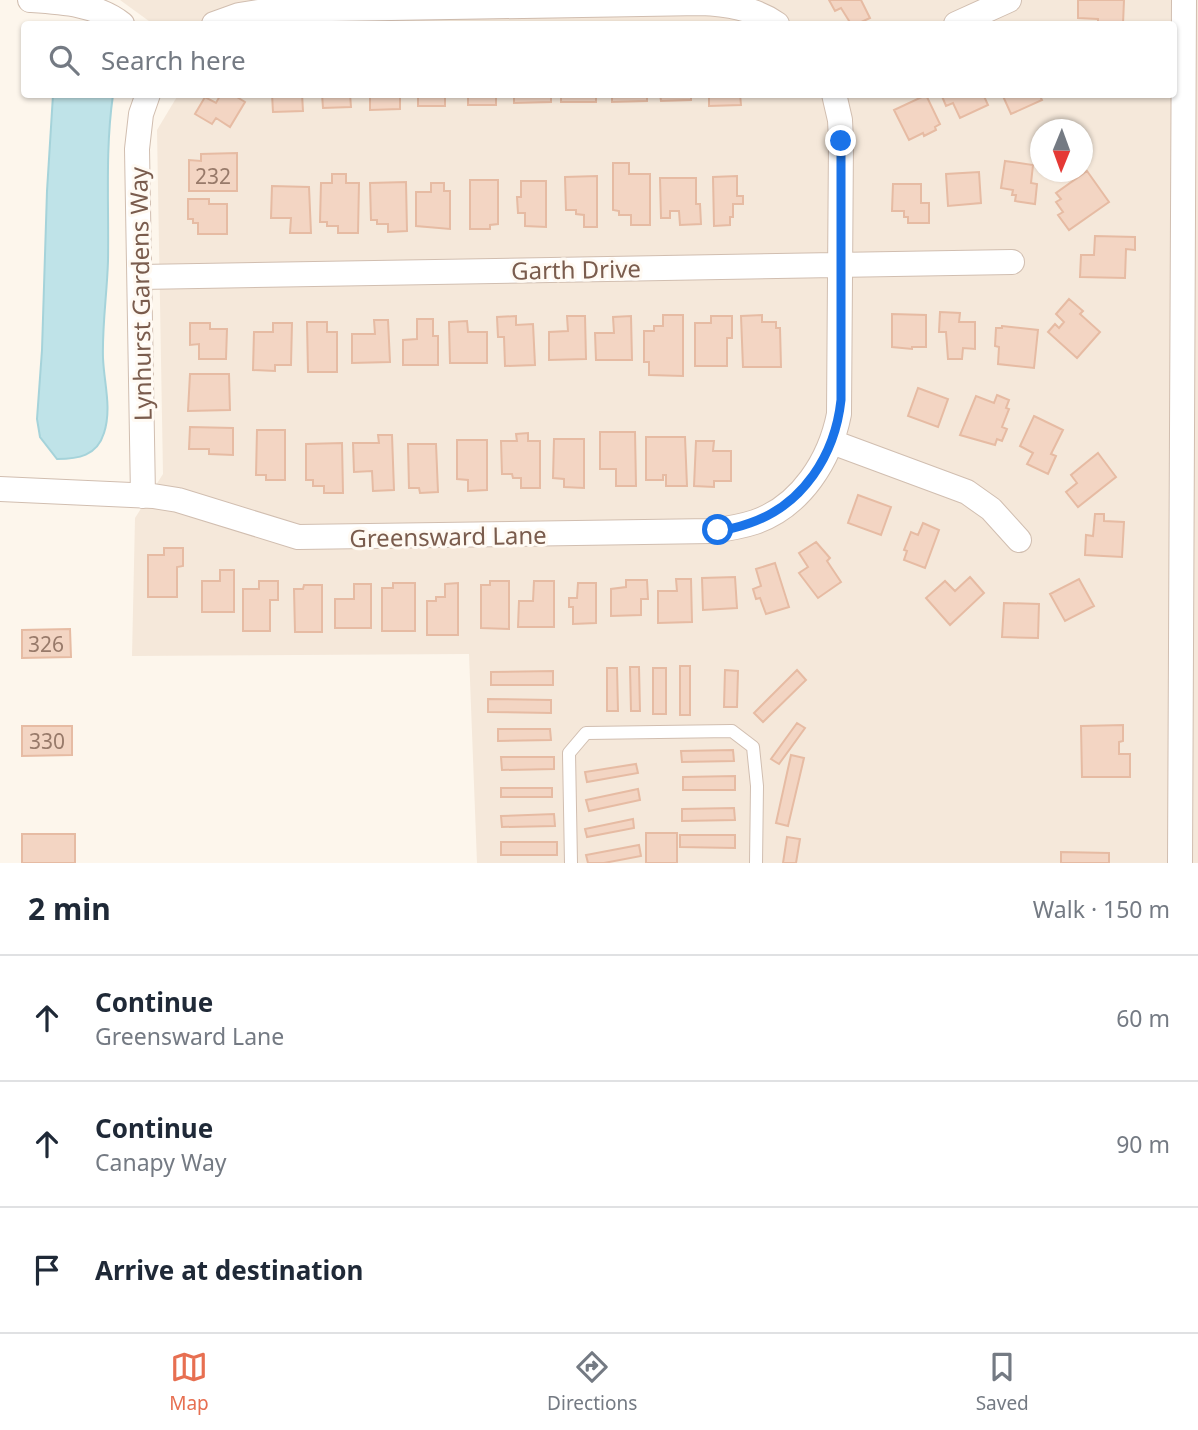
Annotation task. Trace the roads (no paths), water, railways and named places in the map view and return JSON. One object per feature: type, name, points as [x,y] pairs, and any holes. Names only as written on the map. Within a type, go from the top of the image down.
[{"type":"street","points":[[30,0],[78,5],[117,21]]},
{"type":"street","points":[[963,21],[1009,0]]},
{"type":"street","points":[[1180,863],[1190,474],[1184,0]]},
{"type":"street","points":[[222,21],[272,10],[720,4],[742,9],[770,21]]},
{"type":"street","name":"Lynhurst Gardens Way","points":[[144,496],[137,142],[147,98]]},
{"type":"street","name":"Greensward Lane","points":[[0,489],[178,500],[298,537],[712,531],[755,522],[786,505],[814,475],[832,442],[839,411],[841,132],[835,98]]},
{"type":"street","name":"Garth Drive","points":[[139,277],[1012,261]]},
{"type":"street","points":[[832,442],[967,492],[991,509],[1019,540]]},
{"type":"lane","points":[[571,863],[569,753],[586,733],[732,731],[753,747],[757,786],[756,863]]},
{"type":"water","points":[[53,98],[113,98],[109,136],[108,261],[103,346],[106,424],[101,441],[92,451],[79,457],[57,459],[40,437],[37,419]]}]
